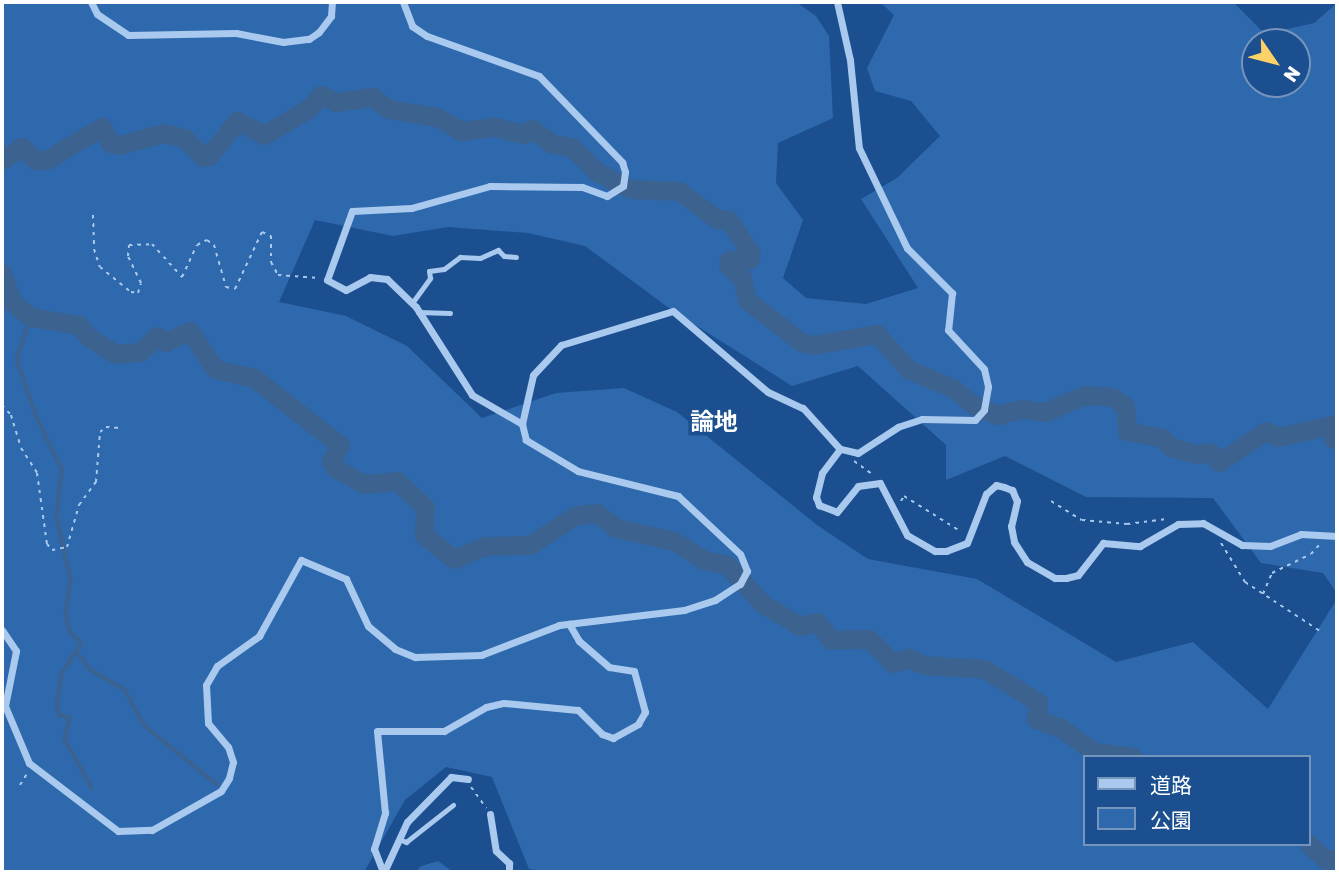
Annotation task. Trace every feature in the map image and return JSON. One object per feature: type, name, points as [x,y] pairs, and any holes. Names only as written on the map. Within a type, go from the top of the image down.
[{"type":"street","points":[[91,2],[97,14],[128,35],[236,33],[283,42],[309,40],[319,32],[331,16],[332,2]]},
{"type":"street","points":[[2,630],[16,651],[5,706],[29,763],[118,831],[167,825],[221,791],[233,762],[228,747],[208,723],[206,685],[217,666],[259,635],[301,560],[346,579],[368,625],[395,649],[415,657],[481,655],[569,624],[649,617],[705,604],[740,584],[746,564],[733,546],[678,496],[578,471],[554,454],[534,447],[522,424],[472,395],[412,303],[378,276],[346,290],[327,280],[352,211],[411,208],[490,186],[582,187],[607,195],[624,186],[622,162],[539,76],[427,36],[412,26],[403,2]]},
{"type":"street","points":[[522,424],[533,375],[561,345],[673,311],[768,392],[803,408],[840,449],[858,453],[898,426],[922,419],[975,420],[984,410],[988,387],[984,369],[948,330],[952,293],[907,248],[859,148],[850,60],[837,2]]},
{"type":"street","points":[[840,449],[822,473],[816,497],[819,505],[837,512],[858,486],[874,481],[888,492],[907,535],[935,551],[957,550],[969,538],[986,494],[996,485],[1012,490],[1017,501],[1012,526],[1014,542],[1027,562],[1055,578],[1078,575],[1103,543],[1140,547],[1183,523],[1203,523],[1242,545],[1270,546],[1301,534],[1337,536]]},
{"type":"street","points":[[384,872],[374,849],[385,813],[377,731],[444,731],[463,725],[486,707],[504,703],[579,710],[602,734],[613,738],[638,724],[645,712],[634,671],[609,667],[579,641],[569,624]]},
{"type":"street","points":[[384,872],[407,822],[451,777],[468,779]]},
{"type":"street","points":[[490,814],[496,851],[509,863],[509,872]]},
{"type":"lane","points":[[412,303],[429,278],[429,271],[444,269],[460,257],[480,258],[498,250],[504,257],[516,257]]},
{"type":"lane","points":[[418,312],[450,313]]},
{"type":"lane","points":[[399,839],[406,842],[453,805]]},
{"type":"path","points":[[93,215],[94,249],[100,267],[131,292],[138,293],[142,283],[128,256],[129,245],[152,244],[181,277],[197,245],[207,240],[214,245],[226,287],[235,289],[262,232],[271,236],[271,262],[278,275],[327,280]]},
{"type":"path","points":[[2,405],[11,415],[21,448],[37,473],[47,544],[52,550],[67,547],[79,505],[96,482],[100,432],[106,426],[121,428]]},
{"type":"path","points":[[849,451],[856,464],[881,476]]},
{"type":"path","points":[[895,512],[904,496],[969,538]]},
{"type":"path","points":[[1051,501],[1082,520],[1127,524],[1178,518],[1183,523]]},
{"type":"path","points":[[1214,538],[1244,582],[1320,631]]},
{"type":"path","points":[[1263,594],[1272,573],[1325,543]]},
{"type":"path","points":[[20,785],[27,781],[29,763]]},
{"type":"path","points":[[468,779],[490,814]]},
{"type":"green space","points":[[2,2],[796,2],[816,16],[829,36],[833,118],[778,143],[776,183],[803,220],[783,278],[806,298],[866,304],[918,288],[861,199],[897,178],[940,136],[911,101],[875,91],[867,68],[894,15],[880,2],[1233,2],[1259,28],[1241,28],[1241,98],[1311,98],[1311,28],[1292,28],[1314,23],[1337,3],[1337,593],[1323,573],[1261,563],[1213,498],[1086,497],[1005,456],[946,480],[946,445],[858,366],[792,386],[673,311],[585,246],[528,233],[448,227],[393,236],[315,220],[279,302],[346,316],[407,346],[482,418],[556,393],[624,388],[677,412],[817,525],[868,559],[977,579],[1116,662],[1193,642],[1268,709],[1337,599],[1337,872],[546,872],[529,869],[492,777],[446,767],[405,800],[364,872],[2,872]]},
{"type":"green space","points":[[438,861],[453,872],[416,872],[421,866]]},
{"type":"waterway","points":[[2,160],[22,147],[35,160],[46,160],[102,127],[110,143],[119,145],[164,133],[184,138],[203,157],[209,156],[237,121],[264,135],[308,109],[321,95],[336,102],[373,97],[388,109],[437,117],[460,131],[495,127],[524,134],[532,129],[553,144],[572,147],[597,172],[630,189],[679,191],[717,219],[729,220],[751,254],[749,260],[729,260],[728,265],[742,278],[747,300],[801,342],[813,345],[877,334],[908,369],[954,389],[973,405],[997,415],[1021,409],[1045,412],[1085,395],[1112,397],[1125,406],[1127,431],[1162,438],[1171,447],[1196,454],[1210,452],[1219,462],[1266,431],[1278,437],[1332,425],[1333,439],[1337,439]]},
{"type":"waterway","points":[[2,273],[13,303],[31,317],[79,325],[88,337],[116,354],[140,352],[157,336],[166,342],[190,331],[215,369],[254,378],[340,445],[331,461],[335,468],[364,484],[397,481],[425,507],[424,535],[454,559],[485,546],[530,545],[576,515],[597,513],[616,528],[674,541],[704,560],[727,565],[763,604],[800,626],[817,622],[831,640],[869,639],[893,663],[908,658],[924,665],[984,669],[1038,702],[1036,719],[1061,728],[1094,752],[1117,755]]},
{"type":"waterway","points":[[31,317],[17,360],[35,413],[62,469],[57,517],[71,580],[66,616],[70,632],[82,643],[62,674],[57,706],[60,715],[70,718],[65,739],[92,788]]},
{"type":"waterway","points":[[78,653],[91,670],[125,690],[145,726],[216,784]]},
{"type":"waterway","points":[[1311,846],[1326,860],[1337,859]]},
{"type":"district","name":"論地","points":[[714,423]]}]
